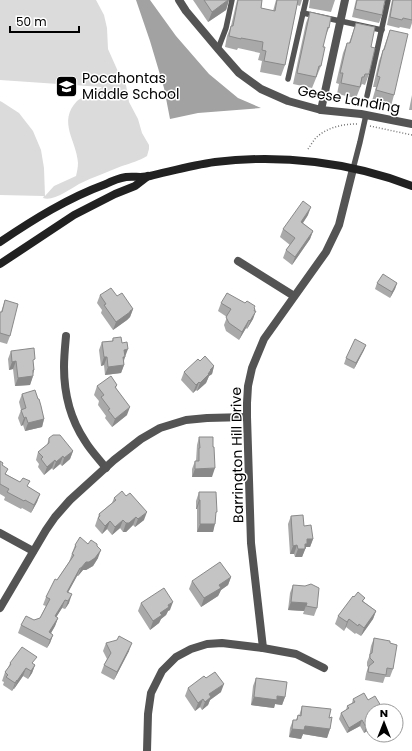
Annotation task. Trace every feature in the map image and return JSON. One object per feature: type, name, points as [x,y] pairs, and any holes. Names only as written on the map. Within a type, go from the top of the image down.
[{"type":"main road","points":[[0,242],[42,214],[88,191],[126,177],[148,176],[215,162],[283,160],[319,163],[386,177],[412,186]]},
{"type":"main road","points":[[0,264],[74,215],[115,194],[135,186],[148,176]]},
{"type":"street","name":"Geese Landing","points":[[179,0],[186,12],[239,73],[261,89],[288,101],[321,110],[366,115],[412,124]]},
{"type":"street","points":[[321,110],[345,0]]},
{"type":"street","name":"Barrington Hill Drive","points":[[263,648],[251,543],[247,418],[248,386],[252,368],[264,339],[326,252],[339,224],[353,169]]},
{"type":"street","points":[[238,261],[294,296]]},
{"type":"street","points":[[66,336],[64,379],[68,403],[75,424],[85,441],[106,468]]},
{"type":"street","points":[[0,608],[33,551],[55,517],[70,500],[141,439],[160,428],[186,420],[206,418],[247,418]]},
{"type":"street","points":[[0,533],[33,551]]},
{"type":"street","points":[[147,751],[148,714],[151,693],[162,671],[176,657],[190,649],[207,644],[222,643],[263,648],[296,654],[324,668]]},
{"type":"lane","points":[[224,0],[230,9]]},
{"type":"lane","points":[[218,49],[226,28],[232,0]]},
{"type":"lane","points":[[288,79],[306,0]]},
{"type":"lane","points":[[367,96],[388,0]]},
{"type":"lane","points":[[303,13],[382,30]]},
{"type":"lane","points":[[353,169],[366,115]]},
{"type":"shaded area","name":"Pocahontas Middle School","points":[[0,0],[96,0],[104,15],[107,28],[108,49],[120,76],[126,85],[129,102],[138,119],[142,133],[149,145],[147,156],[138,161],[90,179],[56,197],[47,199],[43,198],[44,196],[0,195],[0,101],[19,113],[33,131],[41,150],[44,168],[45,196],[54,186],[76,176],[78,163],[77,155],[68,124],[71,109],[77,101],[102,87],[0,80]]},
{"type":"shaded area","points":[[136,0],[150,0],[176,36],[209,74],[238,98],[261,108],[198,113],[170,119],[164,88]]},
{"type":"building","points":[[204,0],[228,0],[212,12]]},
{"type":"building","points":[[238,0],[262,0],[261,8],[275,11],[277,0],[298,0],[285,65],[264,61],[266,51],[262,50],[263,42],[229,36],[231,26],[233,26]]},
{"type":"building","points":[[357,0],[385,0],[382,15],[355,9]]},
{"type":"building","points":[[393,0],[412,0],[412,20],[403,18],[402,20],[390,17]]},
{"type":"building","points":[[310,12],[331,17],[323,47],[325,47],[321,66],[319,66],[316,77],[297,73]]},
{"type":"building","points":[[356,23],[375,27],[371,47],[375,48],[369,74],[365,74],[364,77],[362,77],[360,87],[341,83],[343,73],[340,73],[347,43],[350,43]]},
{"type":"building","points":[[390,30],[408,34],[394,95],[376,90],[380,77],[377,76],[383,50]]},
{"type":"building","points":[[303,201],[311,207],[301,222],[313,231],[295,257],[286,250],[295,238],[283,229]]},
{"type":"building","points":[[383,274],[397,283],[392,292],[377,283]]},
{"type":"building","points":[[111,288],[117,296],[122,293],[133,309],[116,322],[104,305],[106,304],[100,295]]},
{"type":"building","points":[[227,293],[245,303],[247,301],[255,306],[254,311],[256,311],[242,332],[229,323],[226,317],[231,309],[221,303]]},
{"type":"building","points":[[5,300],[18,304],[10,336],[0,333],[0,312],[2,312]]},
{"type":"building","points":[[121,337],[122,343],[127,342],[128,349],[124,350],[124,365],[108,367],[107,357],[104,357],[102,342],[113,341],[113,338]]},
{"type":"building","points":[[355,339],[366,345],[356,363],[346,358]]},
{"type":"building","points":[[34,348],[35,359],[33,360],[33,376],[18,378],[16,361],[12,362],[11,351]]},
{"type":"building","points":[[205,356],[214,366],[210,370],[209,374],[196,385],[184,372],[198,359],[200,361]]},
{"type":"building","points":[[111,376],[117,385],[115,387],[130,407],[115,419],[101,397],[104,395],[97,386]]},
{"type":"building","points":[[35,390],[44,419],[28,423],[21,410],[26,408],[22,394]]},
{"type":"building","points":[[53,435],[60,435],[73,451],[64,458],[63,456],[56,462],[55,460],[47,467],[41,459],[43,457],[38,452],[49,443],[49,438]]},
{"type":"building","points":[[199,437],[213,437],[215,468],[195,469],[195,461],[199,461]]},
{"type":"building","points":[[0,461],[3,463],[2,465],[8,469],[5,474],[20,482],[23,478],[30,481],[27,486],[40,494],[34,505],[7,492],[9,489],[0,484]]},
{"type":"building","points":[[122,491],[126,496],[130,493],[147,512],[138,519],[136,517],[129,523],[126,523],[123,520],[115,527],[110,521],[105,526],[98,518],[100,516],[99,514],[116,500],[114,498]]},
{"type":"building","points":[[199,492],[216,492],[217,512],[215,524],[200,524]]},
{"type":"building","points":[[303,515],[304,526],[311,525],[313,539],[307,539],[305,549],[298,549],[297,545],[293,546],[291,516]]},
{"type":"building","points":[[80,537],[88,544],[91,540],[97,544],[101,550],[95,558],[89,562],[86,562],[80,568],[67,592],[72,594],[68,601],[65,600],[55,616],[58,618],[49,632],[53,635],[50,640],[21,625],[26,616],[34,620],[40,618],[50,599],[46,597],[55,579],[57,580],[74,555],[72,554],[76,546],[75,545]]},
{"type":"building","points":[[220,562],[231,577],[219,585],[221,588],[204,598],[192,581]]},
{"type":"building","points":[[311,584],[319,588],[317,608],[306,606],[307,603],[291,602],[293,585],[305,586]]},
{"type":"building","points":[[164,588],[173,602],[168,605],[169,607],[160,613],[162,615],[153,621],[141,603]]},
{"type":"building","points":[[358,592],[365,598],[362,601],[376,611],[364,628],[359,624],[358,626],[349,619],[347,622],[338,616],[353,596],[354,597]]},
{"type":"building","points":[[119,636],[132,643],[117,672],[104,665],[111,653],[106,643],[117,640]]},
{"type":"building","points":[[374,638],[390,641],[390,643],[397,645],[393,669],[387,668],[386,675],[368,672],[369,666],[374,662],[370,658],[370,654],[372,653]]},
{"type":"building","points":[[22,647],[37,657],[32,663],[35,665],[31,671],[26,668],[15,683],[6,677],[8,675],[5,672]]},
{"type":"building","points":[[215,672],[224,684],[209,694],[211,697],[205,702],[203,699],[198,703],[188,688],[204,676],[206,678]]},
{"type":"building","points":[[256,678],[287,682],[285,697],[277,696],[277,700],[254,697]]},
{"type":"building","points":[[364,693],[368,700],[375,696],[379,703],[364,703],[364,724],[362,720],[349,728],[341,713],[349,708],[347,706],[355,702],[353,699]]},
{"type":"building","points":[[302,706],[331,709],[329,718],[332,717],[330,729],[305,726],[304,730],[292,729],[293,720],[297,720],[298,715],[301,716]]},
{"type":"place","name":"Pocahontas Middle School","points":[[67,86]]}]
